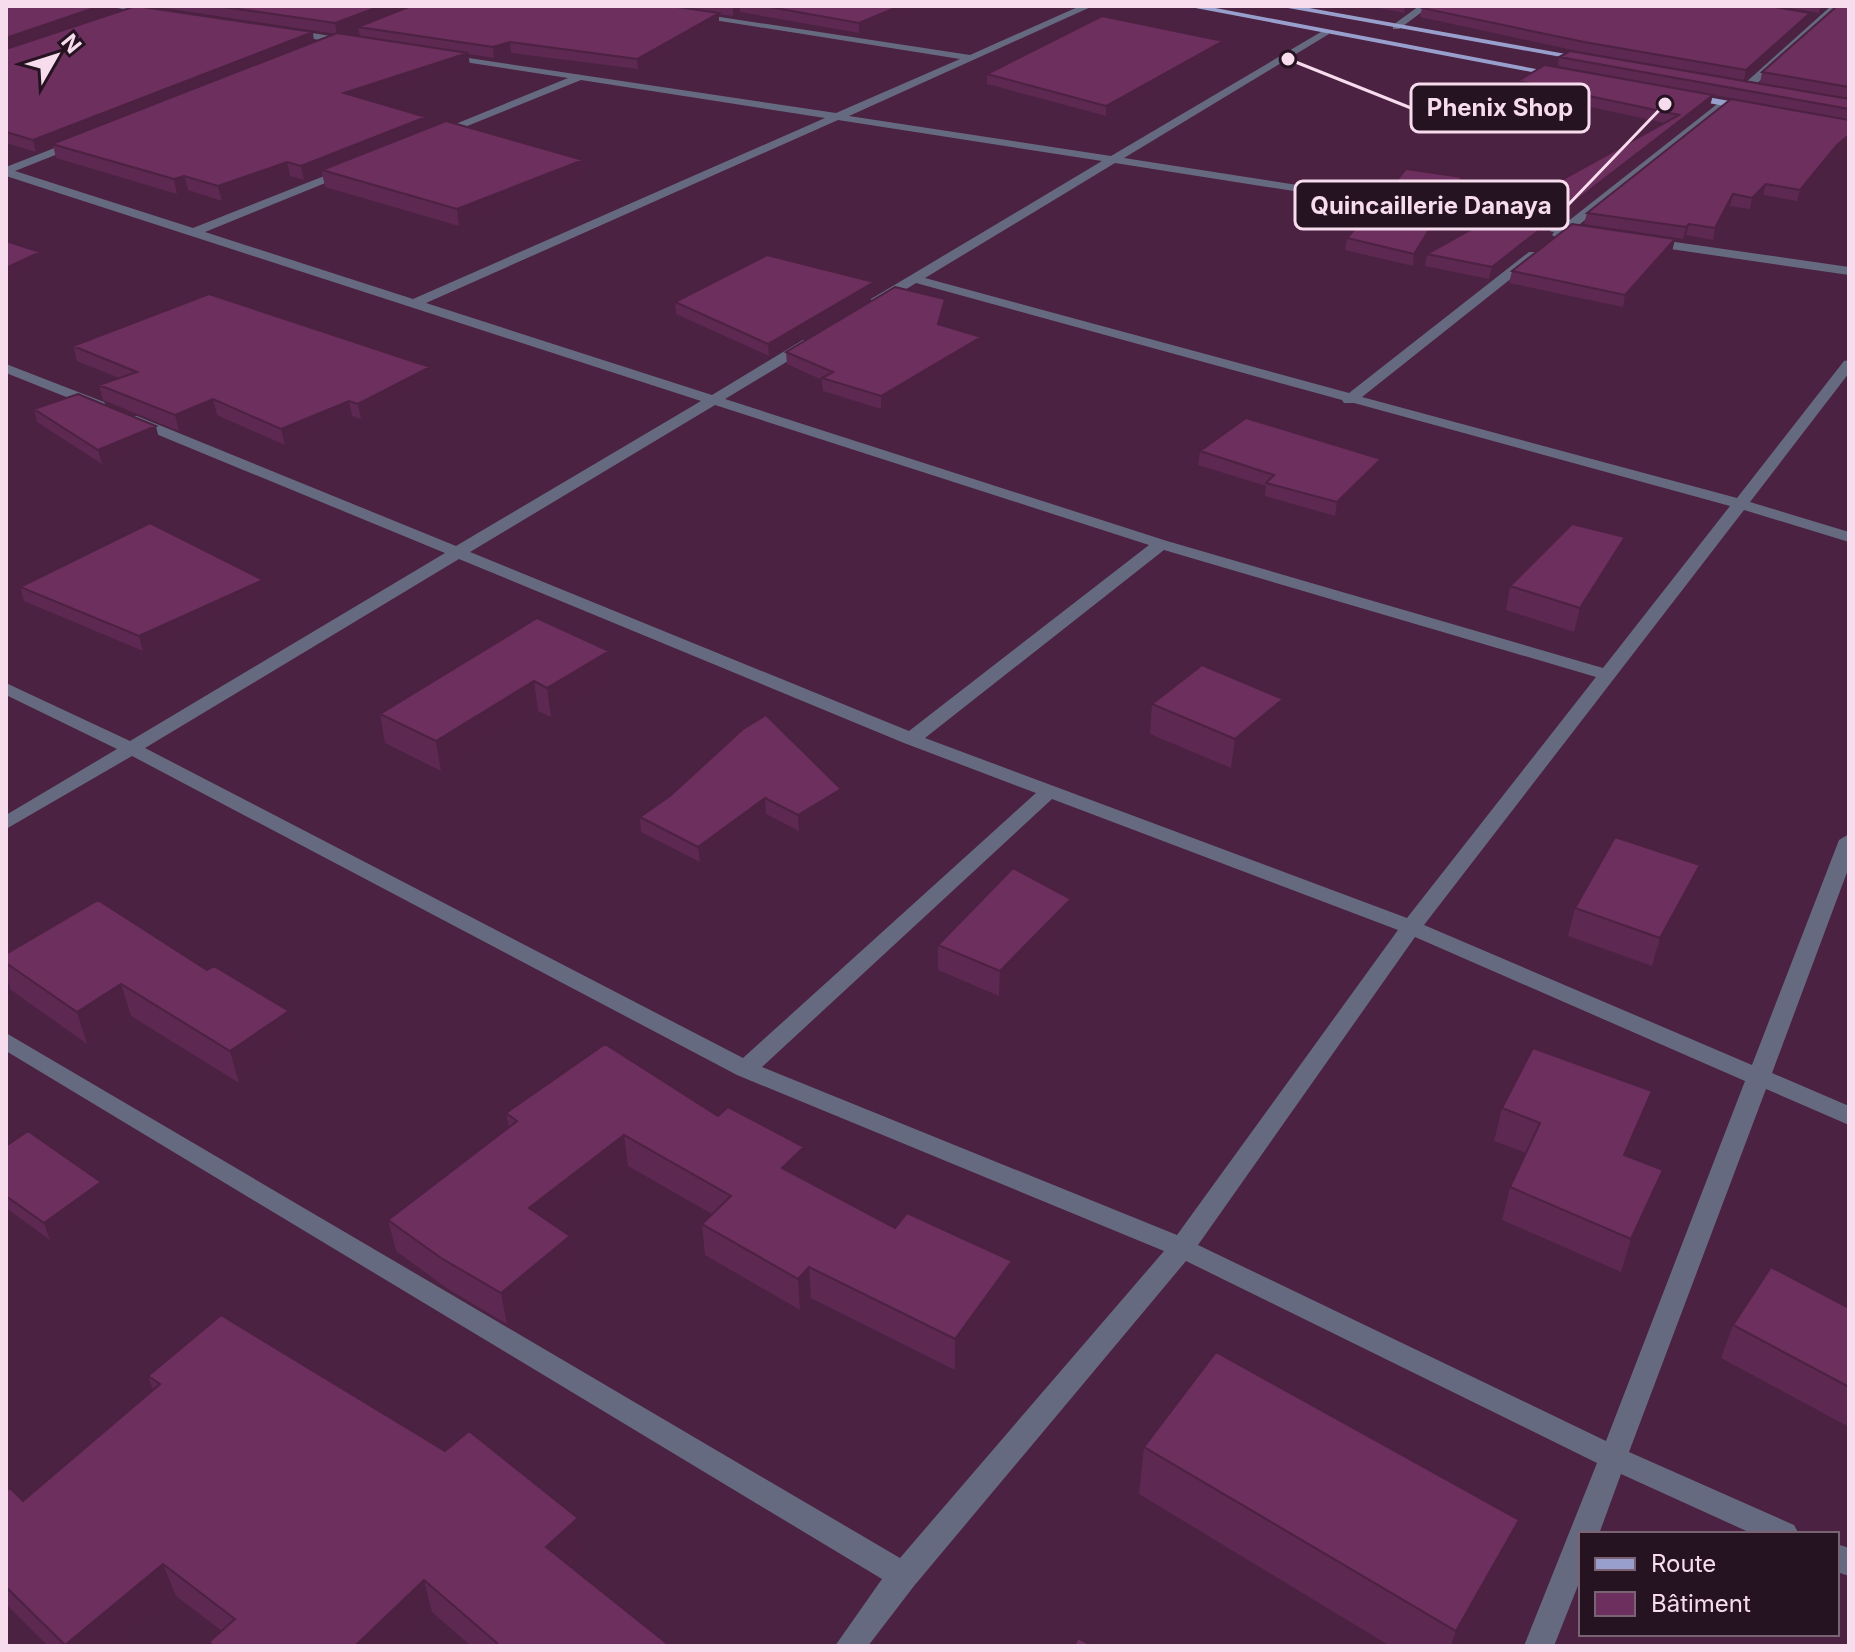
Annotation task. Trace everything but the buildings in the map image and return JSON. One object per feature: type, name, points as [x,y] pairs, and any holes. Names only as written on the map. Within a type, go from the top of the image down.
[{"type":"main road","points":[[1190,6],[1571,76]]},
{"type":"main road","points":[[1282,6],[1595,60]]},
{"type":"main road","points":[[1733,84],[1763,89]]},
{"type":"main road","points":[[1679,95],[1771,111]]},
{"type":"street","points":[[113,6],[145,8],[169,15]]},
{"type":"street","points":[[415,303],[832,116],[1088,6]]},
{"type":"street","points":[[1396,27],[1425,6]]},
{"type":"street","points":[[1748,86],[1836,6]]},
{"type":"street","points":[[109,20],[145,8]]},
{"type":"street","points":[[677,13],[968,57]]},
{"type":"street","points":[[1807,16],[1821,19]]},
{"type":"street","points":[[275,31],[367,44]]},
{"type":"street","points":[[861,311],[1326,32]]},
{"type":"street","points":[[307,51],[351,34]]},
{"type":"street","points":[[428,54],[1612,237]]},
{"type":"street","points":[[423,141],[580,77]]},
{"type":"street","points":[[1349,400],[1725,103]]},
{"type":"street","points":[[6,172],[92,137]]},
{"type":"street","points":[[194,232],[365,164]]},
{"type":"street","points":[[6,172],[1161,544],[1607,675]]},
{"type":"street","points":[[1628,239],[1849,271]]},
{"type":"street","points":[[914,279],[1349,400],[1741,504],[1849,537]]},
{"type":"street","points":[[6,823],[821,335]]},
{"type":"street","points":[[850,1646],[903,1576],[1182,1248],[1411,927],[1849,364]]},
{"type":"street","points":[[6,368],[460,551],[911,739],[1411,927],[1758,1080],[1849,1116]]},
{"type":"street","points":[[911,739],[1161,544]]},
{"type":"street","points":[[6,688],[131,748],[745,1069],[1182,1248],[1614,1458],[1780,1532]]},
{"type":"street","points":[[745,1069],[1049,791]]},
{"type":"street","points":[[1585,1532],[1849,840]]},
{"type":"street","points":[[6,1041],[903,1576]]},
{"type":"street","points":[[1539,1646],[1579,1546]]},
{"type":"place","name":"Phenix Shop","points":[[1288,59]]},
{"type":"place","name":"Quincaillerie Danaya","points":[[1665,104]]}]
